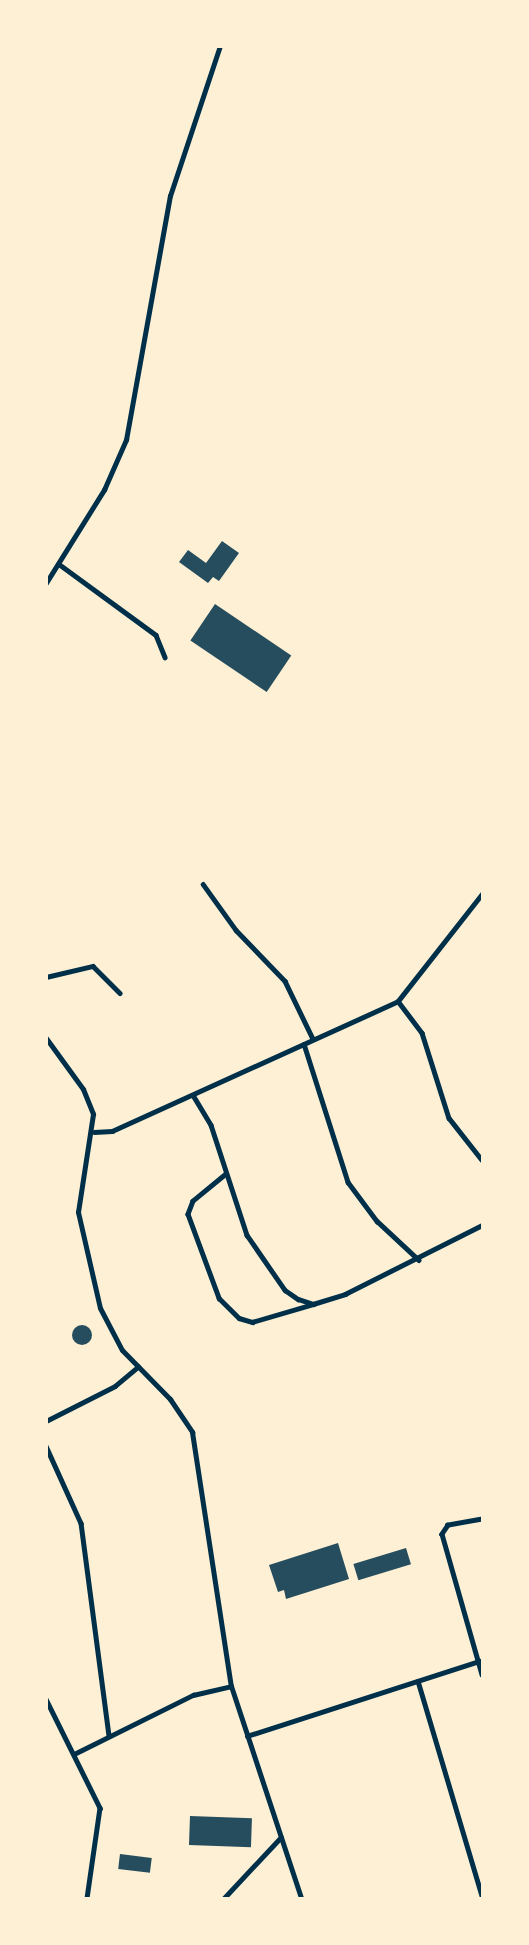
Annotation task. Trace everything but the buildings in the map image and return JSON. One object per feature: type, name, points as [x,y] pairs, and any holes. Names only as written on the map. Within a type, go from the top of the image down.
[{"type":"street","points":[[46,583],[104,490],[126,440],[170,196],[220,46]]},
{"type":"street","points":[[59,564],[156,635],[165,657]]},
{"type":"street","points":[[203,884],[236,930],[285,981],[313,1040]]},
{"type":"street","points":[[94,1132],[112,1131],[398,1002],[483,894]]},
{"type":"street","points":[[46,977],[93,966],[120,993]]},
{"type":"street","points":[[398,1002],[422,1033],[449,1118],[483,1160]]},
{"type":"street","points":[[46,1038],[87,1098],[94,1132],[79,1196],[81,1237],[108,1330],[138,1367],[170,1399],[192,1432],[231,1686],[301,1899]]},
{"type":"street","points":[[304,1044],[348,1182],[377,1221],[419,1260]]},
{"type":"street","points":[[193,1095],[211,1125],[226,1174],[261,1257],[285,1290],[314,1304]]},
{"type":"street","points":[[226,1174],[193,1201],[188,1215],[219,1298],[239,1318],[252,1322],[314,1304],[419,1260],[483,1225]]},
{"type":"street","points":[[46,1421],[116,1386],[138,1367]]},
{"type":"street","points":[[46,1446],[81,1523],[109,1735]]},
{"type":"street","points":[[483,1519],[448,1525],[442,1534],[483,1674]]},
{"type":"street","points":[[247,1736],[479,1661]]},
{"type":"street","points":[[418,1681],[483,1896]]},
{"type":"street","points":[[74,1754],[193,1695],[231,1686]]},
{"type":"street","points":[[46,1699],[100,1808],[87,1899]]},
{"type":"street","points":[[224,1899],[281,1837]]}]
